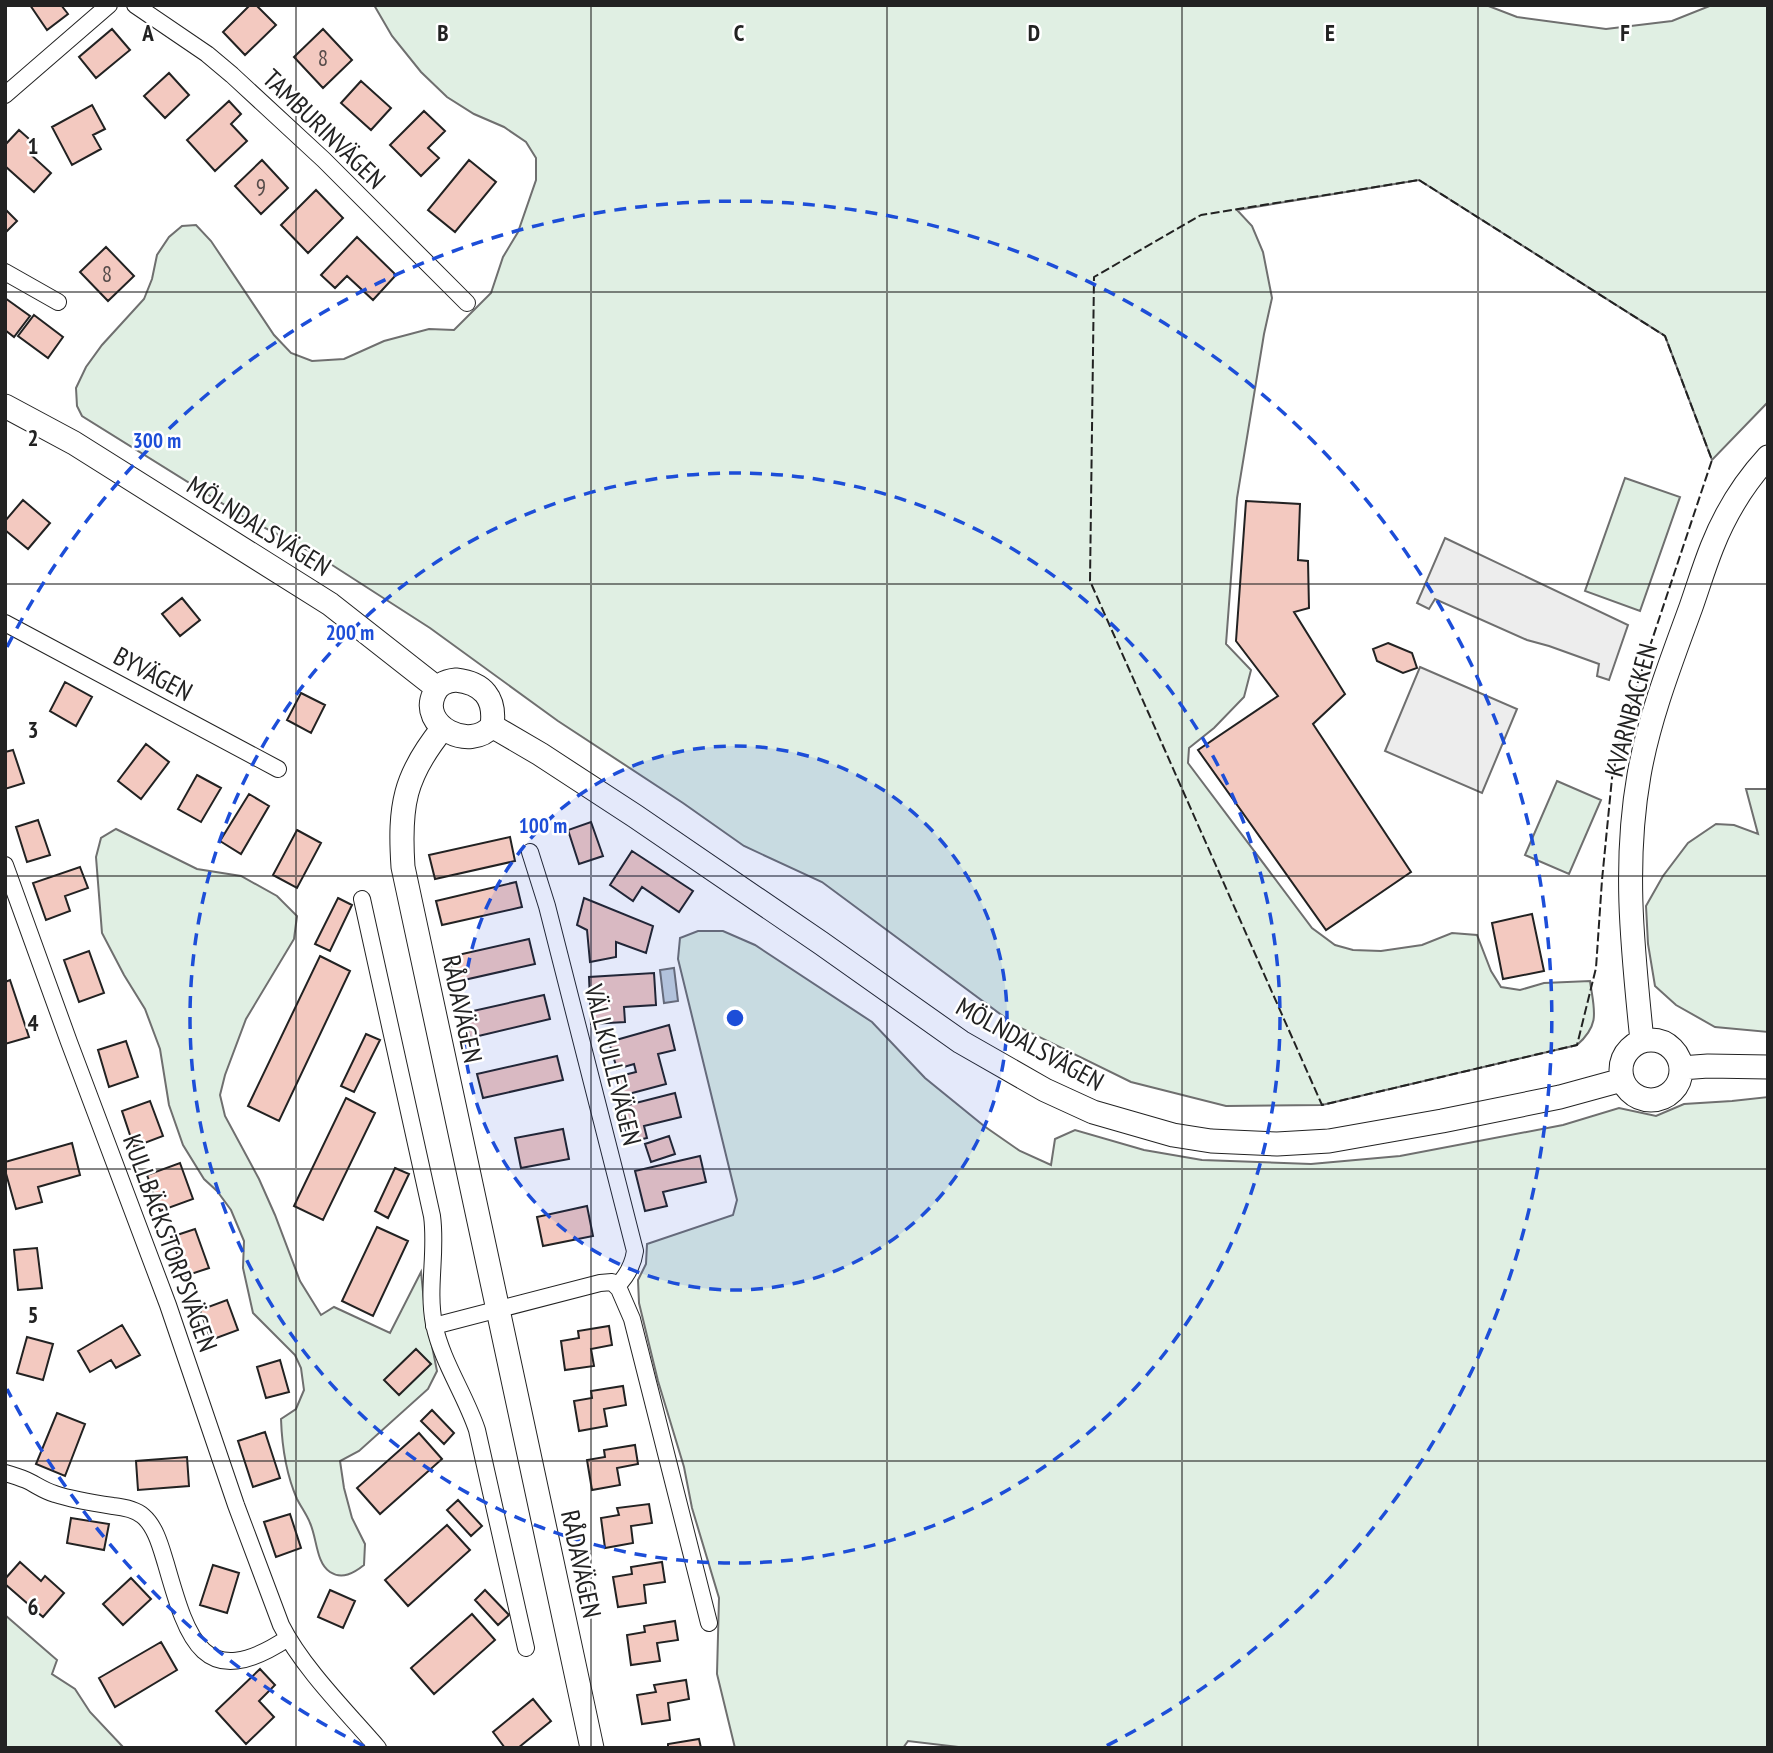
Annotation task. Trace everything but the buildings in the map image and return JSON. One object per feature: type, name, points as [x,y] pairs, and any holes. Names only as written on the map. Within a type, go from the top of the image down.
[{"type":"street","points":[[5,95],[109,5]]},
{"type":"street","name":"TAMBURINVÄGEN","points":[[135,5],[207,54],[232,75],[324,160],[467,303]]},
{"type":"street","points":[[5,272],[58,302]]},
{"type":"street","name":"MÖLNDALSVÄGEN","points":[[5,407],[74,443],[330,604],[437,688]]},
{"type":"street","name":"KVARNBACKEN","points":[[1642,1041],[1633,960],[1630,871],[1635,808],[1644,751],[1673,656],[1711,548],[1734,502],[1768,457]]},
{"type":"street","name":"BYVÄGEN","points":[[5,623],[278,769]]},
{"type":"street","points":[[448,681],[473,684],[491,702],[492,726],[483,735],[458,736],[443,728],[436,720],[431,708],[432,696],[437,688],[448,681]]},
{"type":"street","name":"MÖLNDALSVÄGEN","points":[[492,726],[635,816],[961,1042],[1045,1090],[1093,1112],[1173,1135],[1211,1141],[1329,1141],[1560,1097],[1622,1080]]},
{"type":"street","name":"RÅDAVÄGEN","points":[[443,728],[418,763],[409,784],[401,825],[403,867],[592,1748]]},
{"type":"street","name":"VÄLLKULLEVÄGEN","points":[[530,852],[547,906],[635,1251],[634,1262],[617,1286]]},
{"type":"street","name":"KULLBÄCKSTORPSVÄGEN","points":[[5,865],[168,1305],[281,1625],[319,1679],[379,1748]]},
{"type":"street","points":[[362,899],[432,1216],[434,1236],[430,1299],[434,1326],[442,1354],[469,1407],[477,1430],[526,1648]]},
{"type":"street","points":[[1656,1040],[1668,1045],[1677,1055],[1681,1068],[1680,1080],[1674,1090],[1659,1099],[1637,1097],[1628,1090],[1622,1080],[1621,1066],[1625,1053],[1642,1041],[1656,1040]]},
{"type":"street","points":[[1681,1068],[1768,1067]]},
{"type":"street","points":[[434,1326],[600,1283],[612,1282],[617,1286],[632,1320],[709,1623]]},
{"type":"street","points":[[5,1473],[23,1478],[52,1494],[120,1507],[144,1516],[158,1539],[191,1636],[200,1649],[211,1657],[222,1661],[240,1661],[261,1654],[288,1638]]},
{"type":"green space","points":[[374,5],[1486,5],[1517,17],[1606,29],[1672,21],[1712,5],[1767,5],[1768,402],[1712,460],[1665,336],[1419,180],[1237,210],[1252,226],[1263,252],[1272,298],[1237,498],[1226,644],[1251,670],[1244,697],[1214,728],[1189,748],[1188,763],[1312,928],[1335,945],[1353,950],[1381,951],[1422,945],[1452,933],[1477,935],[1491,971],[1501,987],[1520,990],[1544,983],[1590,981],[1594,1016],[1585,1037],[1577,1045],[1322,1105],[1226,1106],[1131,1082],[1015,1025],[822,882],[744,846],[558,721],[430,628],[315,554],[244,517],[82,416],[77,406],[76,388],[86,367],[102,345],[144,299],[157,255],[169,237],[182,226],[196,225],[211,241],[274,335],[291,353],[312,361],[344,359],[384,341],[429,329],[454,330],[491,293],[503,257],[518,232],[536,180],[536,158],[526,142],[504,127],[474,114],[447,97],[421,72],[392,36]]},
{"type":"green space","points":[[1625,478],[1680,497],[1640,611],[1585,591]]},
{"type":"green space","points":[[1557,781],[1601,800],[1569,874],[1525,855]]},
{"type":"green space","points":[[1746,789],[1768,789],[1768,1032],[1715,1027],[1676,1005],[1655,986],[1648,944],[1646,906],[1663,876],[1688,843],[1716,824],[1734,825],[1758,834]]},
{"type":"green space","points":[[116,829],[197,869],[241,876],[277,896],[297,916],[294,939],[246,1019],[220,1095],[225,1116],[259,1179],[300,1281],[321,1315],[334,1307],[390,1333],[421,1272],[425,1311],[437,1371],[428,1389],[359,1451],[340,1461],[352,1518],[365,1544],[364,1565],[348,1574],[334,1574],[322,1563],[312,1529],[293,1490],[287,1470],[281,1419],[296,1409],[304,1390],[301,1368],[295,1355],[253,1313],[243,1268],[244,1241],[231,1210],[204,1179],[183,1145],[169,1105],[160,1049],[145,1009],[102,933],[96,857],[101,838]]},
{"type":"green space","points":[[698,931],[723,931],[755,945],[872,1022],[925,1078],[984,1126],[1020,1151],[1051,1165],[1055,1139],[1075,1130],[1144,1150],[1202,1160],[1311,1164],[1400,1156],[1563,1125],[1619,1108],[1656,1116],[1684,1104],[1768,1097],[1768,1748],[967,1748],[908,1741],[903,1748],[735,1748],[717,1674],[719,1598],[692,1508],[684,1467],[658,1381],[639,1303],[638,1280],[646,1264],[647,1244],[733,1215],[737,1200],[678,959],[680,938]]},
{"type":"green space","points":[[5,1615],[57,1660],[52,1674],[75,1689],[90,1712],[124,1748],[5,1748]]},
{"type":"shaded area","points":[[1445,538],[1628,625],[1609,680],[1597,676],[1599,664],[1527,640],[1435,599],[1429,609],[1417,603]]},
{"type":"shaded area","points":[[1420,667],[1517,709],[1482,793],[1385,751]]},
{"type":"shaded area","points":[[674,968],[678,1001],[664,1003],[660,970]]},
{"type":"fence","points":[[1419,180],[1665,336],[1712,460],[1622,730],[1612,778],[1596,968],[1577,1045],[1322,1105],[1090,581],[1094,277],[1201,215],[1419,180]]}]
